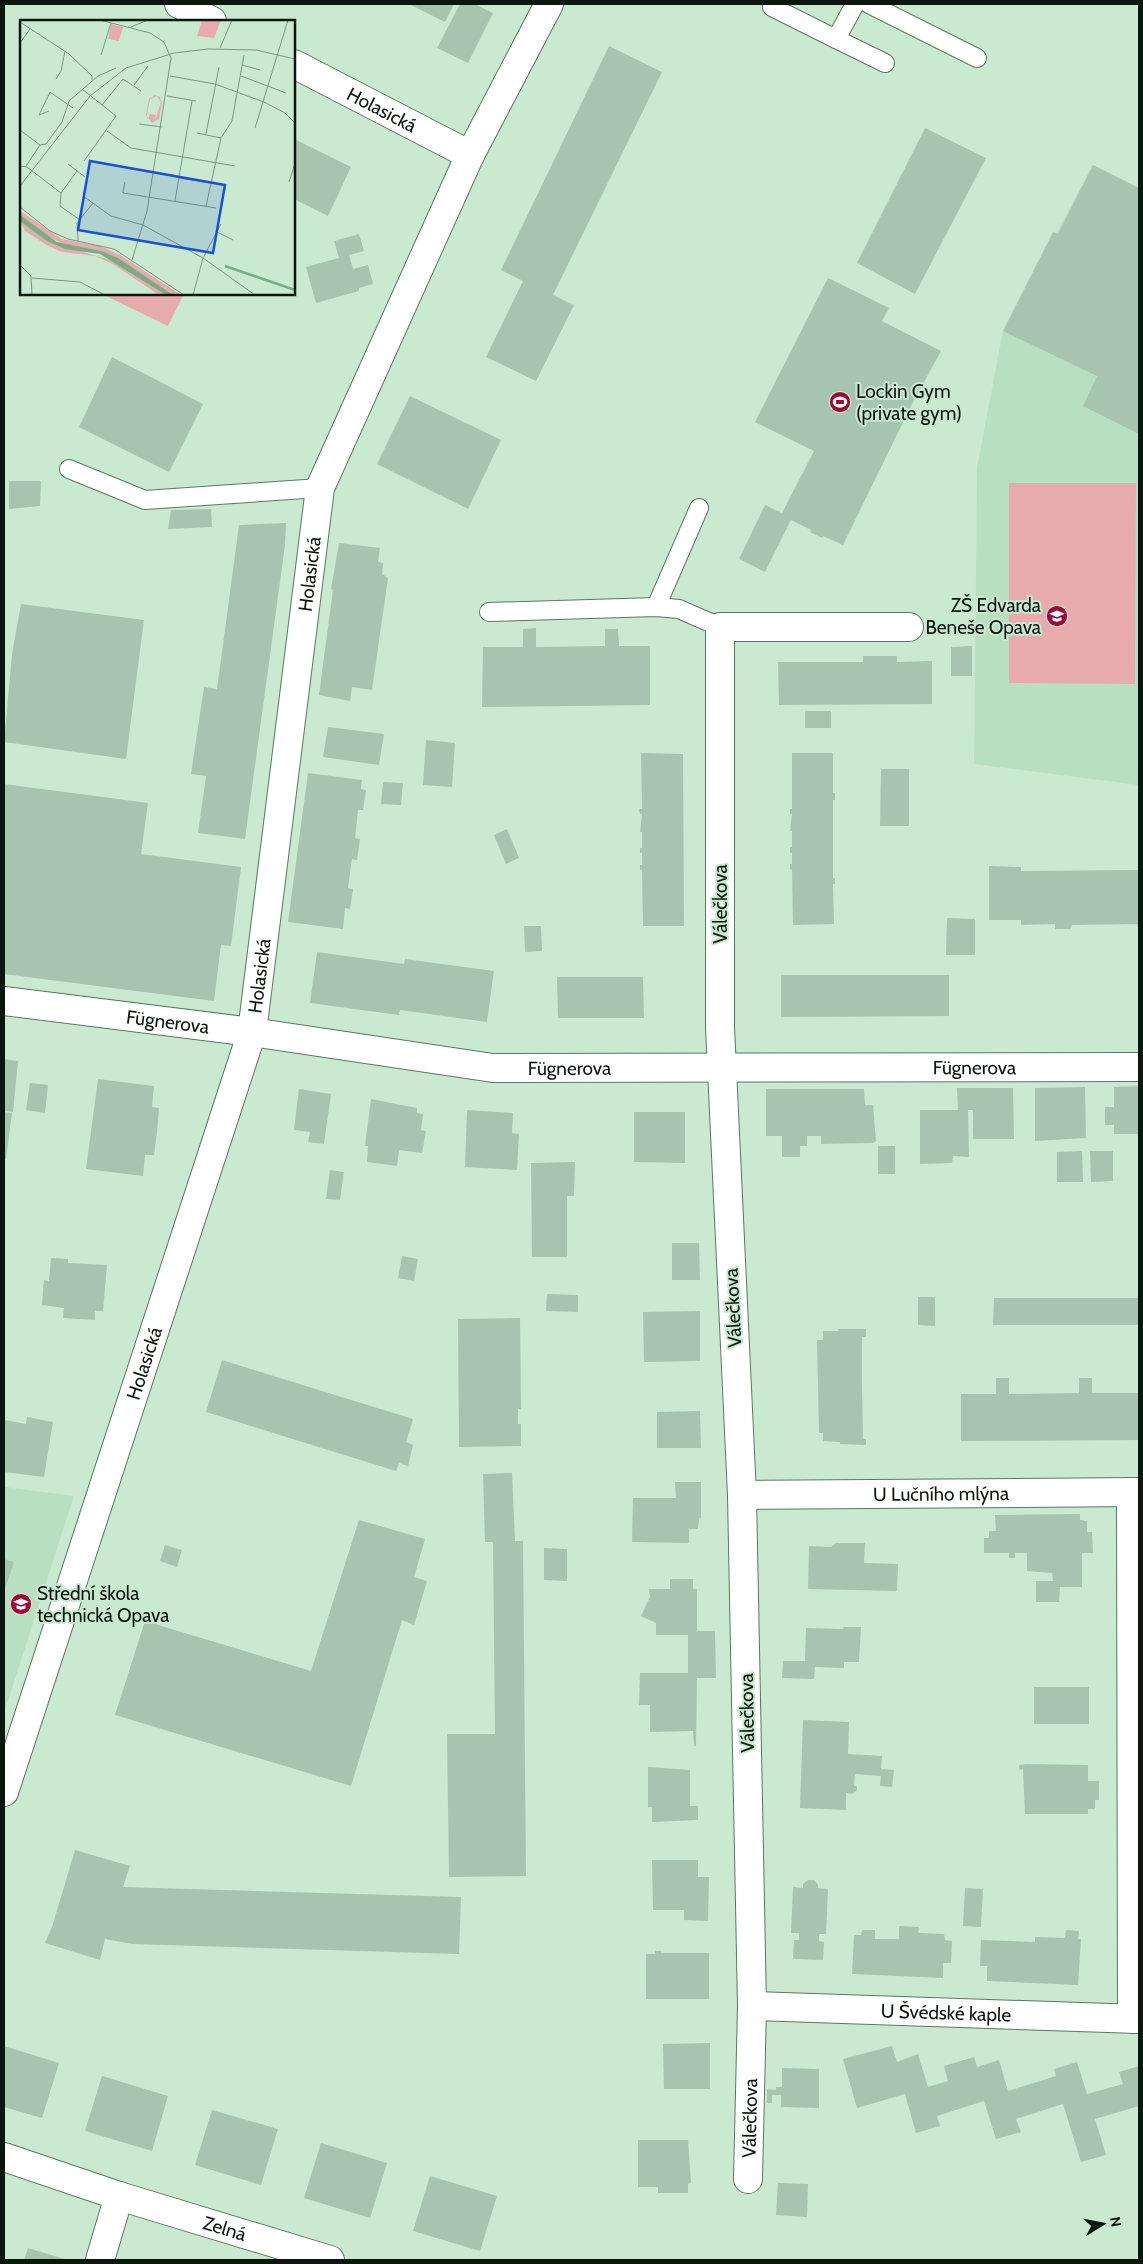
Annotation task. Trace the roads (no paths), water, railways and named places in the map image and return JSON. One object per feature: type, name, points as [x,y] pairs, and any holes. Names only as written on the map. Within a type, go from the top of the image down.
[{"type":"street","points":[[179,4],[210,20]]},
{"type":"street","name":"Holasická","points":[[4,1792],[252,1032],[320,488],[470,155],[549,4]]},
{"type":"street","name":"Holasická","points":[[295,65],[470,155]]},
{"type":"street","points":[[720,627],[909,627]]},
{"type":"street","name":"Válečkova","points":[[720,627],[720,1027],[742,1496],[752,2006],[748,2179]]},
{"type":"street","name":"Fügnerova","points":[[4,1001],[252,1032],[493,1068],[1139,1067]]},
{"type":"street","points":[[1135,1492],[1136,2019]]},
{"type":"street","name":"U Lučního mlýna","points":[[742,1496],[1135,1492]]},
{"type":"street","name":"U Švédské kaple","points":[[752,2006],[1136,2019]]},
{"type":"street","name":"Zelná","points":[[4,2156],[120,2196],[330,2260]]},
{"type":"street","points":[[100,2260],[120,2196]]},
{"type":"lane","points":[[836,39],[855,4]]},
{"type":"lane","points":[[869,4],[977,58]]},
{"type":"lane","points":[[772,8],[885,63]]},
{"type":"lane","points":[[69,469],[145,500],[320,488]]},
{"type":"lane","points":[[656,607],[699,508]]},
{"type":"lane","points":[[488,612],[656,607],[678,609],[720,627]]},
{"type":"place","name":"Lockin Gym (private gym)","points":[[840,402]]},
{"type":"place","name":"ZŠ Edvarda Beneše Opava","points":[[1057,616]]},
{"type":"place","name":"Střední škola technická Opava","points":[[21,1604]]}]
